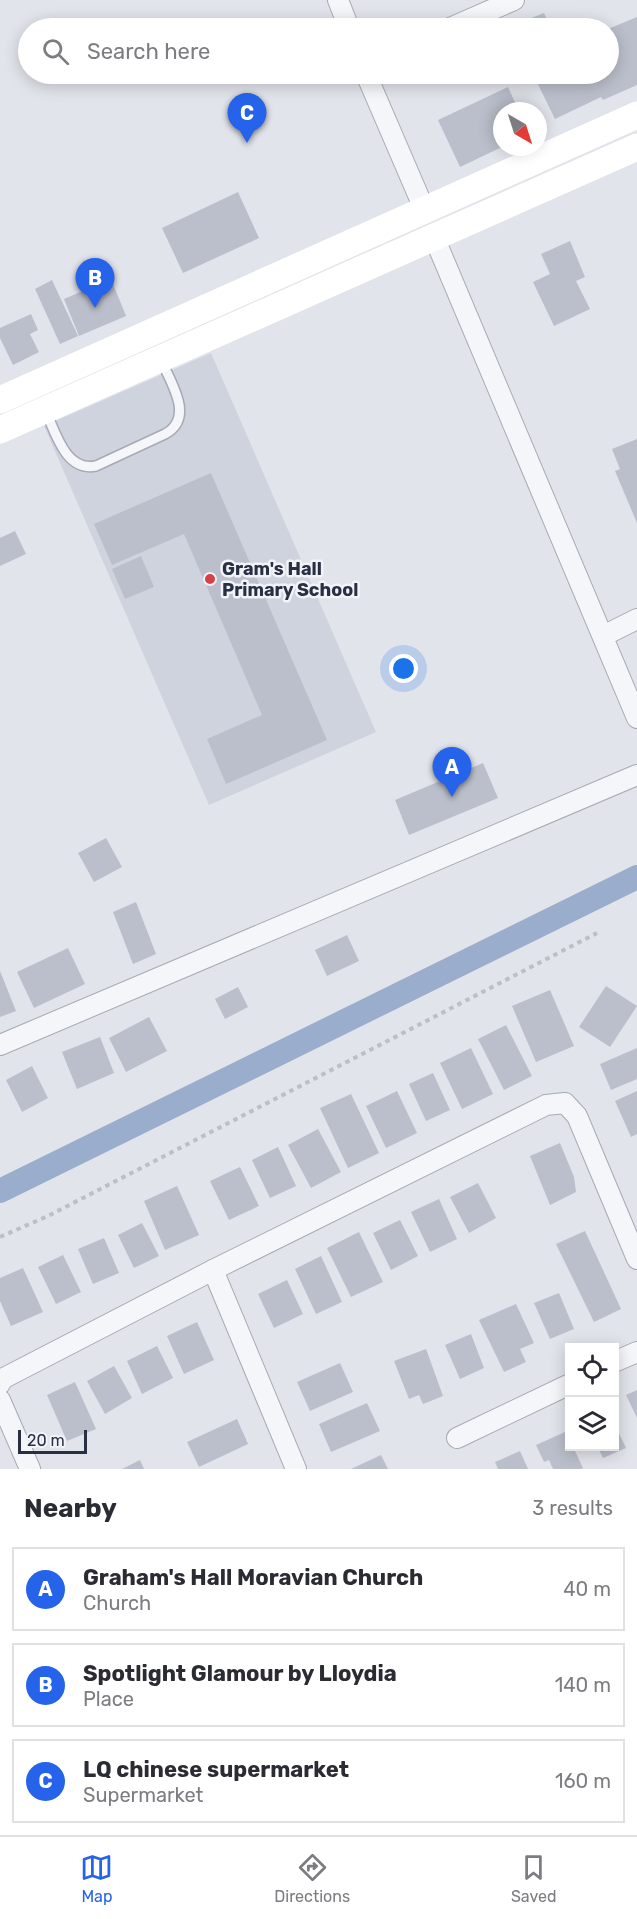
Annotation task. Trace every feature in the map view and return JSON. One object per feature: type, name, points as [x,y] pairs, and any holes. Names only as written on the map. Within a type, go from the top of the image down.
[{"type":"main road","points":[[0,430],[39,398],[154,345],[424,211],[637,115]]},
{"type":"main road","points":[[154,345],[434,237],[637,147]]},
{"type":"main road","points":[[0,400],[39,398]]},
{"type":"street","points":[[338,0],[345,18]]},
{"type":"street","points":[[473,18],[514,0]]},
{"type":"street","points":[[370,84],[424,211]]},
{"type":"street","points":[[434,237],[637,718]]},
{"type":"street","points":[[603,636],[637,619]]},
{"type":"street","points":[[0,1045],[637,775]]},
{"type":"street","points":[[0,1384],[2,1379],[213,1270],[546,1105],[565,1103],[576,1116],[637,1259]]},
{"type":"street","points":[[213,1270],[296,1469]]},
{"type":"street","points":[[619,1360],[637,1352]]},
{"type":"street","points":[[458,1438],[565,1386]]},
{"type":"street","points":[[0,1400],[30,1469]]},
{"type":"lane","points":[[39,398],[70,459],[85,467],[96,466],[171,431],[179,420],[180,408],[154,345]]},
{"type":"path","points":[[0,1237],[48,1216],[597,933]]},
{"type":"shaded area","name":"Gram's Hall Primary School","points":[[211,353],[376,732],[209,805],[44,426]]},
{"type":"building","points":[[544,13],[546,18],[531,18]]},
{"type":"building","points":[[637,17],[637,85],[603,100],[601,97],[555,119],[538,84],[595,84],[597,87],[596,84],[619,84],[619,24]]},
{"type":"building","points":[[508,87],[515,102],[493,102],[493,151],[460,167],[438,120]]},
{"type":"building","points":[[238,192],[259,238],[183,273],[162,228]]},
{"type":"building","points":[[570,241],[585,277],[576,281],[590,309],[554,326],[533,282],[550,274],[541,254]]},
{"type":"building","points":[[111,279],[126,316],[79,336],[64,299]]},
{"type":"building","points":[[52,280],[78,336],[60,344],[35,289]]},
{"type":"building","points":[[31,314],[38,330],[30,334],[39,352],[13,365],[0,338],[0,328]]},
{"type":"building","points":[[637,439],[637,523],[615,471],[620,469],[612,449]]},
{"type":"building","name":"Gram's Hall Primary School","points":[[211,473],[327,740],[226,784],[207,739],[262,715],[184,534],[112,565],[94,524]]},
{"type":"building","points":[[15,531],[26,554],[0,566],[0,538]]},
{"type":"building","points":[[141,556],[154,587],[125,599],[112,569]]},
{"type":"building","points":[[483,763],[498,798],[409,835],[395,800]]},
{"type":"building","points":[[106,838],[122,867],[94,882],[78,853]]},
{"type":"building","points":[[136,902],[156,954],[133,964],[113,912]]},
{"type":"building","points":[[347,935],[359,961],[327,976],[315,950]]},
{"type":"building","points":[[68,948],[85,984],[34,1008],[17,972]]},
{"type":"building","points":[[0,971],[16,1011],[0,1017]]},
{"type":"building","points":[[606,986],[637,1006],[610,1047],[579,1027]]},
{"type":"building","points":[[238,987],[248,1007],[225,1019],[215,999]]},
{"type":"building","points":[[550,990],[574,1046],[536,1062],[512,1006]]},
{"type":"building","points":[[149,1017],[167,1051],[126,1072],[109,1038]]},
{"type":"building","points":[[506,1025],[532,1076],[504,1090],[478,1039]]},
{"type":"building","points":[[100,1037],[114,1073],[77,1089],[62,1052]]},
{"type":"building","points":[[471,1048],[493,1094],[462,1109],[440,1063]]},
{"type":"building","points":[[637,1048],[637,1079],[611,1090],[600,1064]]},
{"type":"building","points":[[32,1066],[48,1098],[22,1112],[6,1080]]},
{"type":"building","points":[[433,1073],[450,1110],[426,1121],[409,1084]]},
{"type":"building","points":[[397,1091],[417,1133],[386,1148],[366,1106]]},
{"type":"building","points":[[637,1091],[637,1134],[631,1137],[615,1101]]},
{"type":"building","points":[[351,1094],[379,1153],[348,1168],[320,1108]]},
{"type":"building","points":[[318,1129],[341,1172],[311,1188],[288,1145]]},
{"type":"building","points":[[560,1143],[574,1177],[576,1192],[550,1205],[530,1156]]},
{"type":"building","points":[[278,1147],[296,1186],[270,1198],[252,1160]]},
{"type":"building","points":[[240,1167],[259,1206],[229,1220],[210,1181]]},
{"type":"building","points":[[478,1183],[496,1218],[469,1233],[450,1197]]},
{"type":"building","points":[[177,1186],[199,1235],[165,1250],[144,1201]]},
{"type":"building","points":[[439,1199],[457,1239],[430,1252],[411,1212]]},
{"type":"building","points":[[400,1220],[418,1256],[391,1270],[373,1233]]},
{"type":"building","points":[[142,1223],[159,1256],[134,1268],[118,1235]]},
{"type":"building","points":[[585,1231],[621,1309],[594,1322],[556,1244]]},
{"type":"building","points":[[359,1232],[383,1282],[351,1297],[327,1248]]},
{"type":"building","points":[[104,1238],[119,1273],[93,1284],[78,1249]]},
{"type":"building","points":[[63,1255],[81,1292],[56,1304],[38,1267]]},
{"type":"building","points":[[321,1256],[342,1302],[316,1314],[295,1269]]},
{"type":"building","points":[[23,1268],[43,1312],[11,1326],[0,1301],[0,1278]]},
{"type":"building","points":[[287,1280],[303,1314],[274,1328],[258,1294]]},
{"type":"building","points":[[559,1293],[574,1329],[550,1339],[534,1303]]},
{"type":"building","points":[[516,1304],[534,1343],[520,1349],[526,1362],[504,1372],[479,1320]]},
{"type":"building","points":[[197,1322],[214,1360],[184,1374],[167,1336]]},
{"type":"building","points":[[471,1334],[484,1368],[460,1379],[445,1345]]},
{"type":"building","points":[[157,1346],[173,1378],[142,1394],[127,1361]]},
{"type":"building","points":[[426,1349],[443,1396],[423,1404],[419,1395],[409,1399],[394,1361]]},
{"type":"building","points":[[340,1363],[353,1392],[310,1411],[297,1382]]},
{"type":"building","points":[[114,1366],[132,1398],[105,1414],[87,1381]]},
{"type":"building","points":[[75,1382],[96,1429],[67,1441],[47,1395]]},
{"type":"building","points":[[637,1390],[637,1418],[626,1395]]},
{"type":"building","points":[[367,1403],[380,1431],[331,1452],[319,1424]]},
{"type":"building","points":[[237,1419],[248,1444],[199,1467],[187,1442]]},
{"type":"building","points":[[565,1432],[565,1451],[575,1451],[583,1468],[553,1469],[549,1460],[544,1462],[536,1445]]},
{"type":"building","points":[[619,1433],[626,1448],[603,1458],[600,1451],[619,1451]]},
{"type":"building","points":[[520,1451],[528,1469],[498,1469],[495,1462]]},
{"type":"building","points":[[381,1455],[388,1469],[351,1469]]},
{"type":"building","points":[[140,1460],[144,1469],[122,1469]]},
{"type":"waterway","points":[[0,1191],[637,877]]},
{"type":"place","name":"LQ chinese supermarket","points":[[247,143]]},
{"type":"place","name":"Spotlight Glamour by Lloydia","points":[[95,308]]},
{"type":"place","name":"Gram's Hall Primary School","points":[[210,579]]},
{"type":"place","name":"Graham's Hall Moravian Church","points":[[452,797]]}]
